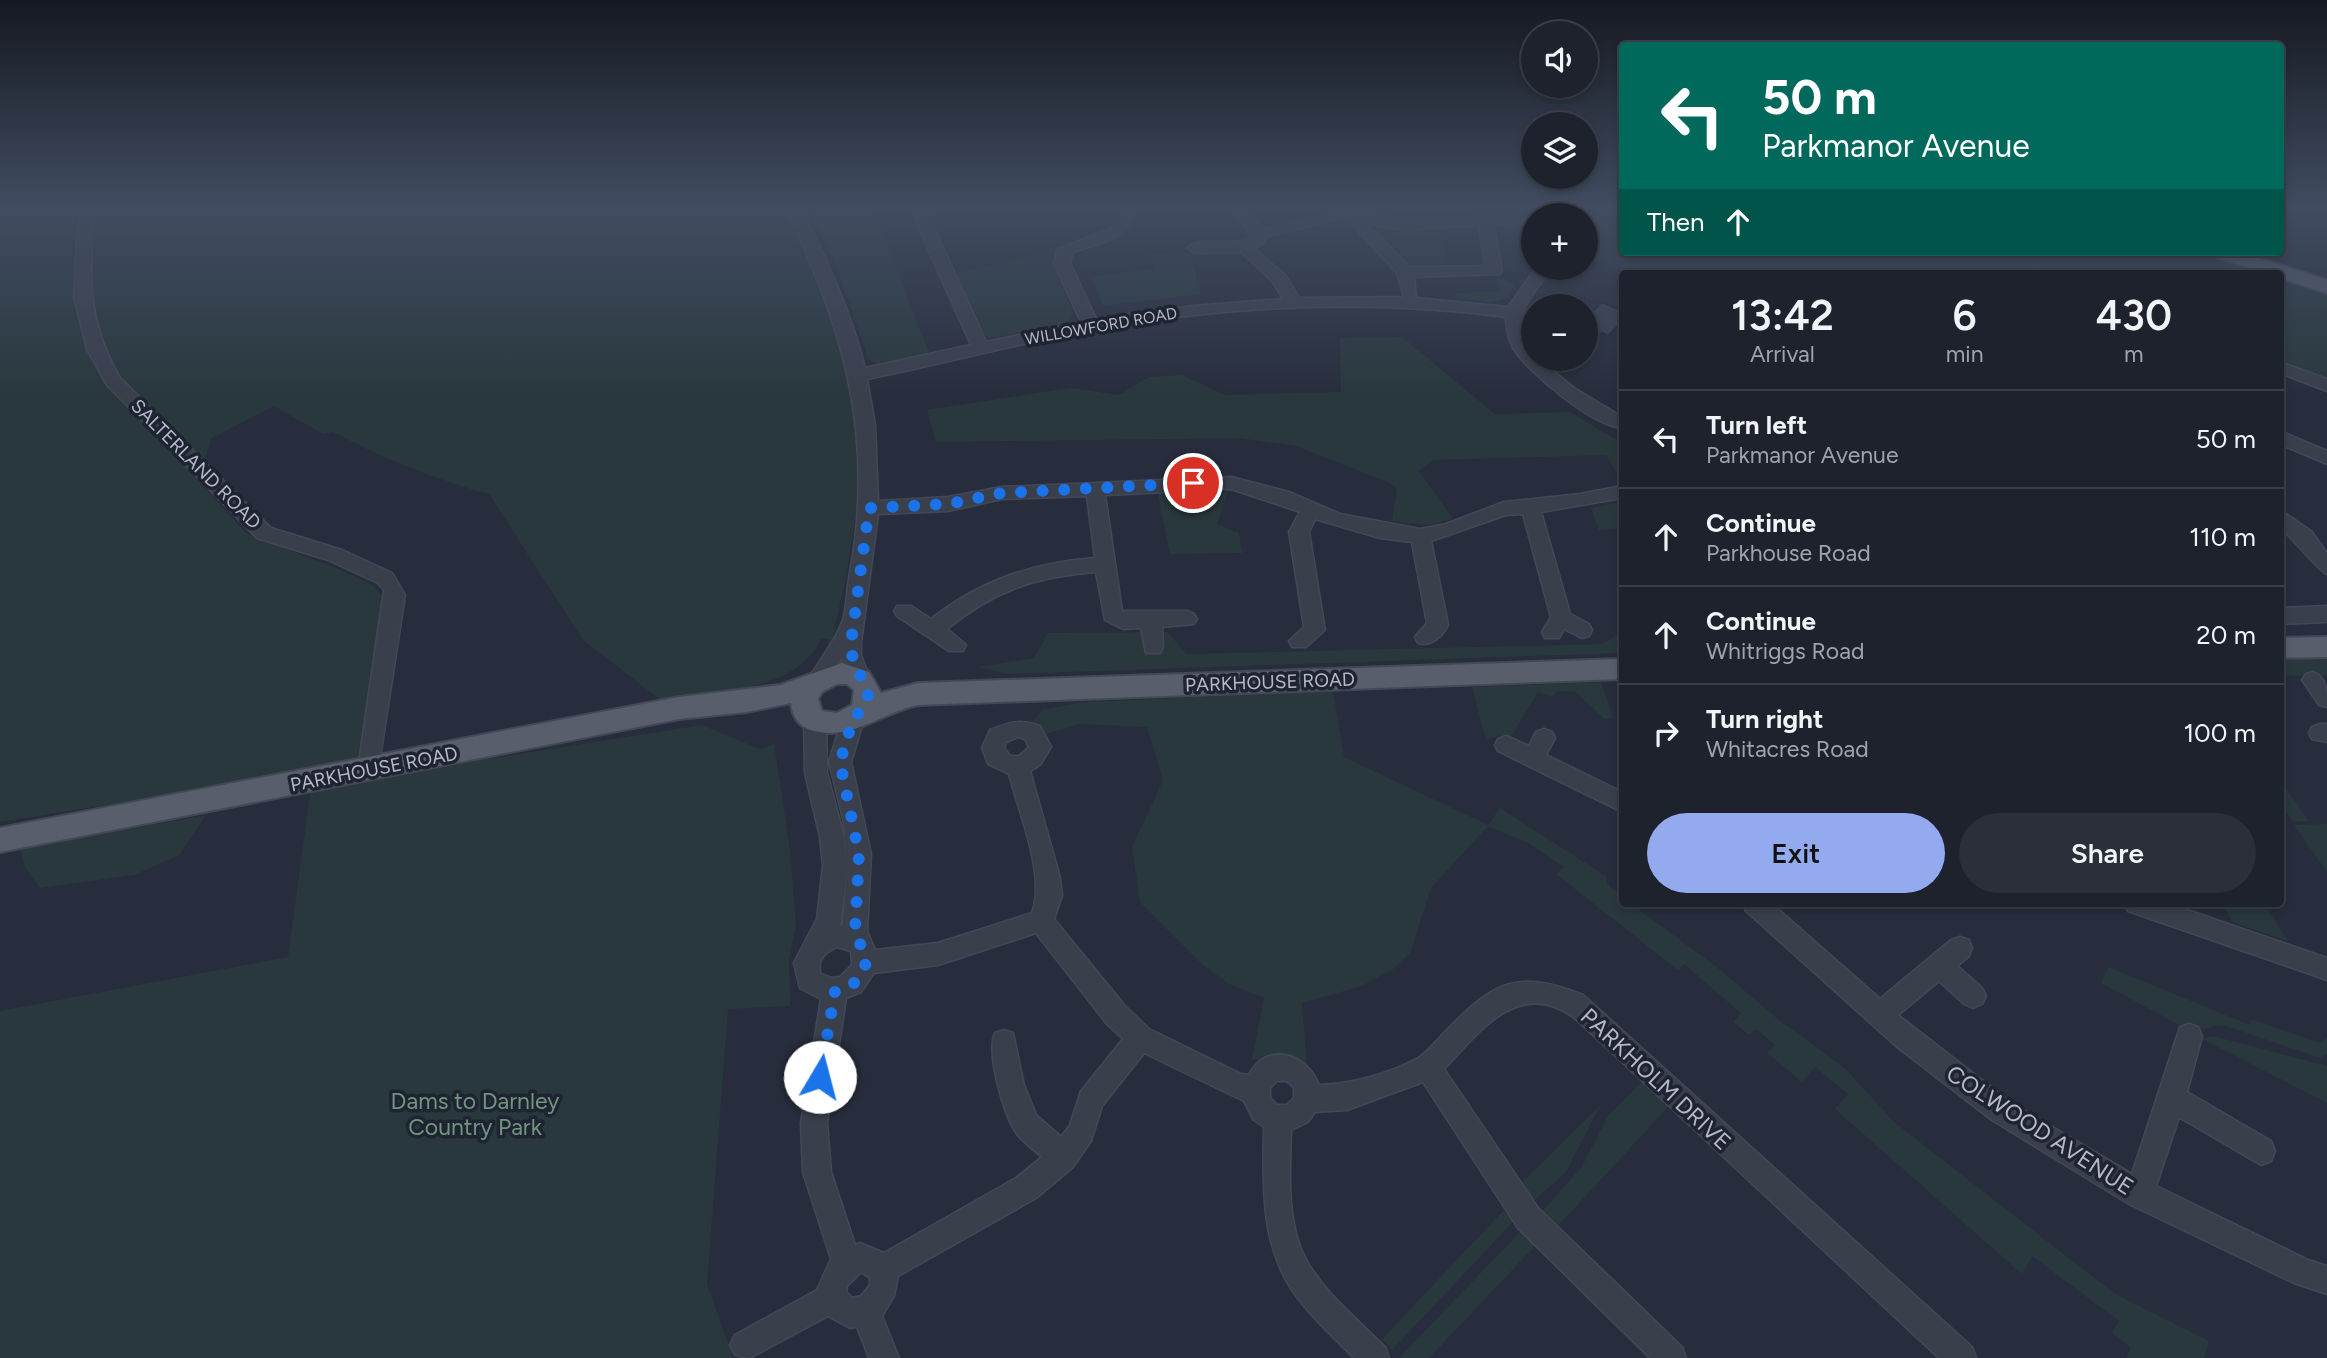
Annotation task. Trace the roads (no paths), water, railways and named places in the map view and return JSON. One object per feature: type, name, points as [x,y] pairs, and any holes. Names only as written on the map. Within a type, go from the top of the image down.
[{"type":"main road","points":[[2310,269],[2327,275]]},
{"type":"main road","points":[[2284,273],[2327,287]]},
{"type":"main road","points":[[2284,648],[2327,647]]},
{"type":"main road","name":"PARKHOUSE ROAD","points":[[748,701],[795,710],[812,719],[833,725],[894,699],[918,694],[1619,669]]},
{"type":"main road","name":"PARKHOUSE ROAD","points":[[0,840],[679,708],[748,701],[846,674],[862,681],[918,694]]},
{"type":"main road","points":[[856,716],[868,698],[862,681]]},
{"type":"main road","points":[[812,719],[803,701],[816,682]]},
{"type":"street","name":"SALTERLAND ROAD","points":[[83,269],[82,296],[95,349],[113,381],[264,533],[335,555],[385,578],[393,587],[395,595],[369,770]]},
{"type":"street","points":[[823,269],[834,291],[859,375],[866,419],[869,508],[851,622],[851,655],[862,681]]},
{"type":"street","points":[[944,269],[979,348]]},
{"type":"street","points":[[1065,269],[1090,326]]},
{"type":"street","points":[[1266,269],[1287,285],[1293,305]]},
{"type":"street","points":[[1402,269],[1410,295]]},
{"type":"street","points":[[1405,272],[1494,269]]},
{"type":"street","points":[[1536,280],[1514,313],[1514,330],[1532,363],[1556,386],[1618,422]]},
{"type":"street","name":"WILLOWFORD ROAD","points":[[859,375],[979,348],[1166,313],[1293,305],[1455,304],[1514,313]]},
{"type":"street","points":[[2284,369],[2327,385]]},
{"type":"street","points":[[2284,439],[2327,458]]},
{"type":"street","points":[[869,508],[948,504],[1002,493],[1231,483],[1282,497],[1310,511],[1380,531],[1420,536],[1450,530],[1504,509],[1530,504],[1580,501],[1619,493]]},
{"type":"street","points":[[1095,489],[1103,564],[1112,615],[1123,621],[1187,619]]},
{"type":"street","points":[[1530,504],[1556,625],[1582,630]]},
{"type":"street","points":[[1310,511],[1299,532],[1307,636],[1334,640]]},
{"type":"street","points":[[2284,520],[2304,536],[2327,567]]},
{"type":"street","points":[[1420,536],[1440,632]]},
{"type":"street","points":[[932,629],[964,601],[1007,579],[1047,568],[1103,564]]},
{"type":"street","points":[[904,611],[956,645]]},
{"type":"street","points":[[2284,616],[2327,614]]},
{"type":"street","points":[[1152,620],[1153,647]]},
{"type":"street","points":[[816,682],[851,622]]},
{"type":"street","points":[[2313,680],[2327,699]]},
{"type":"street","points":[[812,719],[816,773],[832,837],[835,866],[829,920],[806,962],[809,981],[825,991],[835,991],[854,983],[863,953],[855,931],[859,854],[840,762],[856,716]]},
{"type":"street","points":[[1533,759],[1544,738]]},
{"type":"street","points":[[1506,745],[1619,802]]},
{"type":"street","points":[[1018,766],[1048,878],[1050,896],[1041,921]]},
{"type":"street","name":"COLWOOD AVENUE","points":[[1759,907],[1934,1062],[2003,1112],[2139,1194],[2304,1273],[2327,1280]]},
{"type":"street","points":[[2149,907],[2327,969]]},
{"type":"street","points":[[863,953],[938,954],[1041,921]]},
{"type":"street","points":[[1041,921],[1116,1015],[1140,1038],[1239,1087],[1256,1088]]},
{"type":"street","points":[[816,945],[835,936],[853,938],[863,953]]},
{"type":"street","points":[[1880,1014],[1941,967],[1960,948]]},
{"type":"street","points":[[1941,967],[1973,996]]},
{"type":"street","points":[[835,991],[814,1123],[817,1172],[846,1262]]},
{"type":"street","name":"PARKHOLM DRIVE","points":[[1307,1099],[1347,1097],[1428,1067],[1488,1006],[1506,996],[1529,993],[1552,995],[1574,1003],[1961,1358]]},
{"type":"street","points":[[2139,1194],[2172,1098],[2189,1036]]},
{"type":"street","points":[[883,1269],[1026,1188],[1063,1157],[1082,1132],[1090,1100],[1140,1038]]},
{"type":"street","points":[[1004,1042],[1011,1086],[1027,1124],[1063,1157]]},
{"type":"street","points":[[1284,1067],[1297,1073],[1306,1085],[1307,1099],[1302,1110],[1291,1117],[1278,1118],[1261,1107],[1256,1088],[1261,1076],[1271,1068],[1284,1067]]},
{"type":"street","points":[[1428,1067],[1528,1218],[1671,1358]]},
{"type":"street","points":[[2172,1098],[2260,1151]]},
{"type":"street","points":[[1278,1118],[1277,1184],[1285,1238],[1295,1269],[1374,1358]]},
{"type":"street","points":[[860,1257],[874,1259],[883,1269],[885,1285],[879,1301],[865,1311],[852,1314],[840,1308],[833,1297],[832,1284],[837,1272],[846,1262],[860,1257]]},
{"type":"street","points":[[745,1345],[833,1297]]},
{"type":"street","points":[[865,1311],[884,1358]]},
{"type":"park label","name":"Dams to Darnley Country Park","points":[[475,1114]]}]
